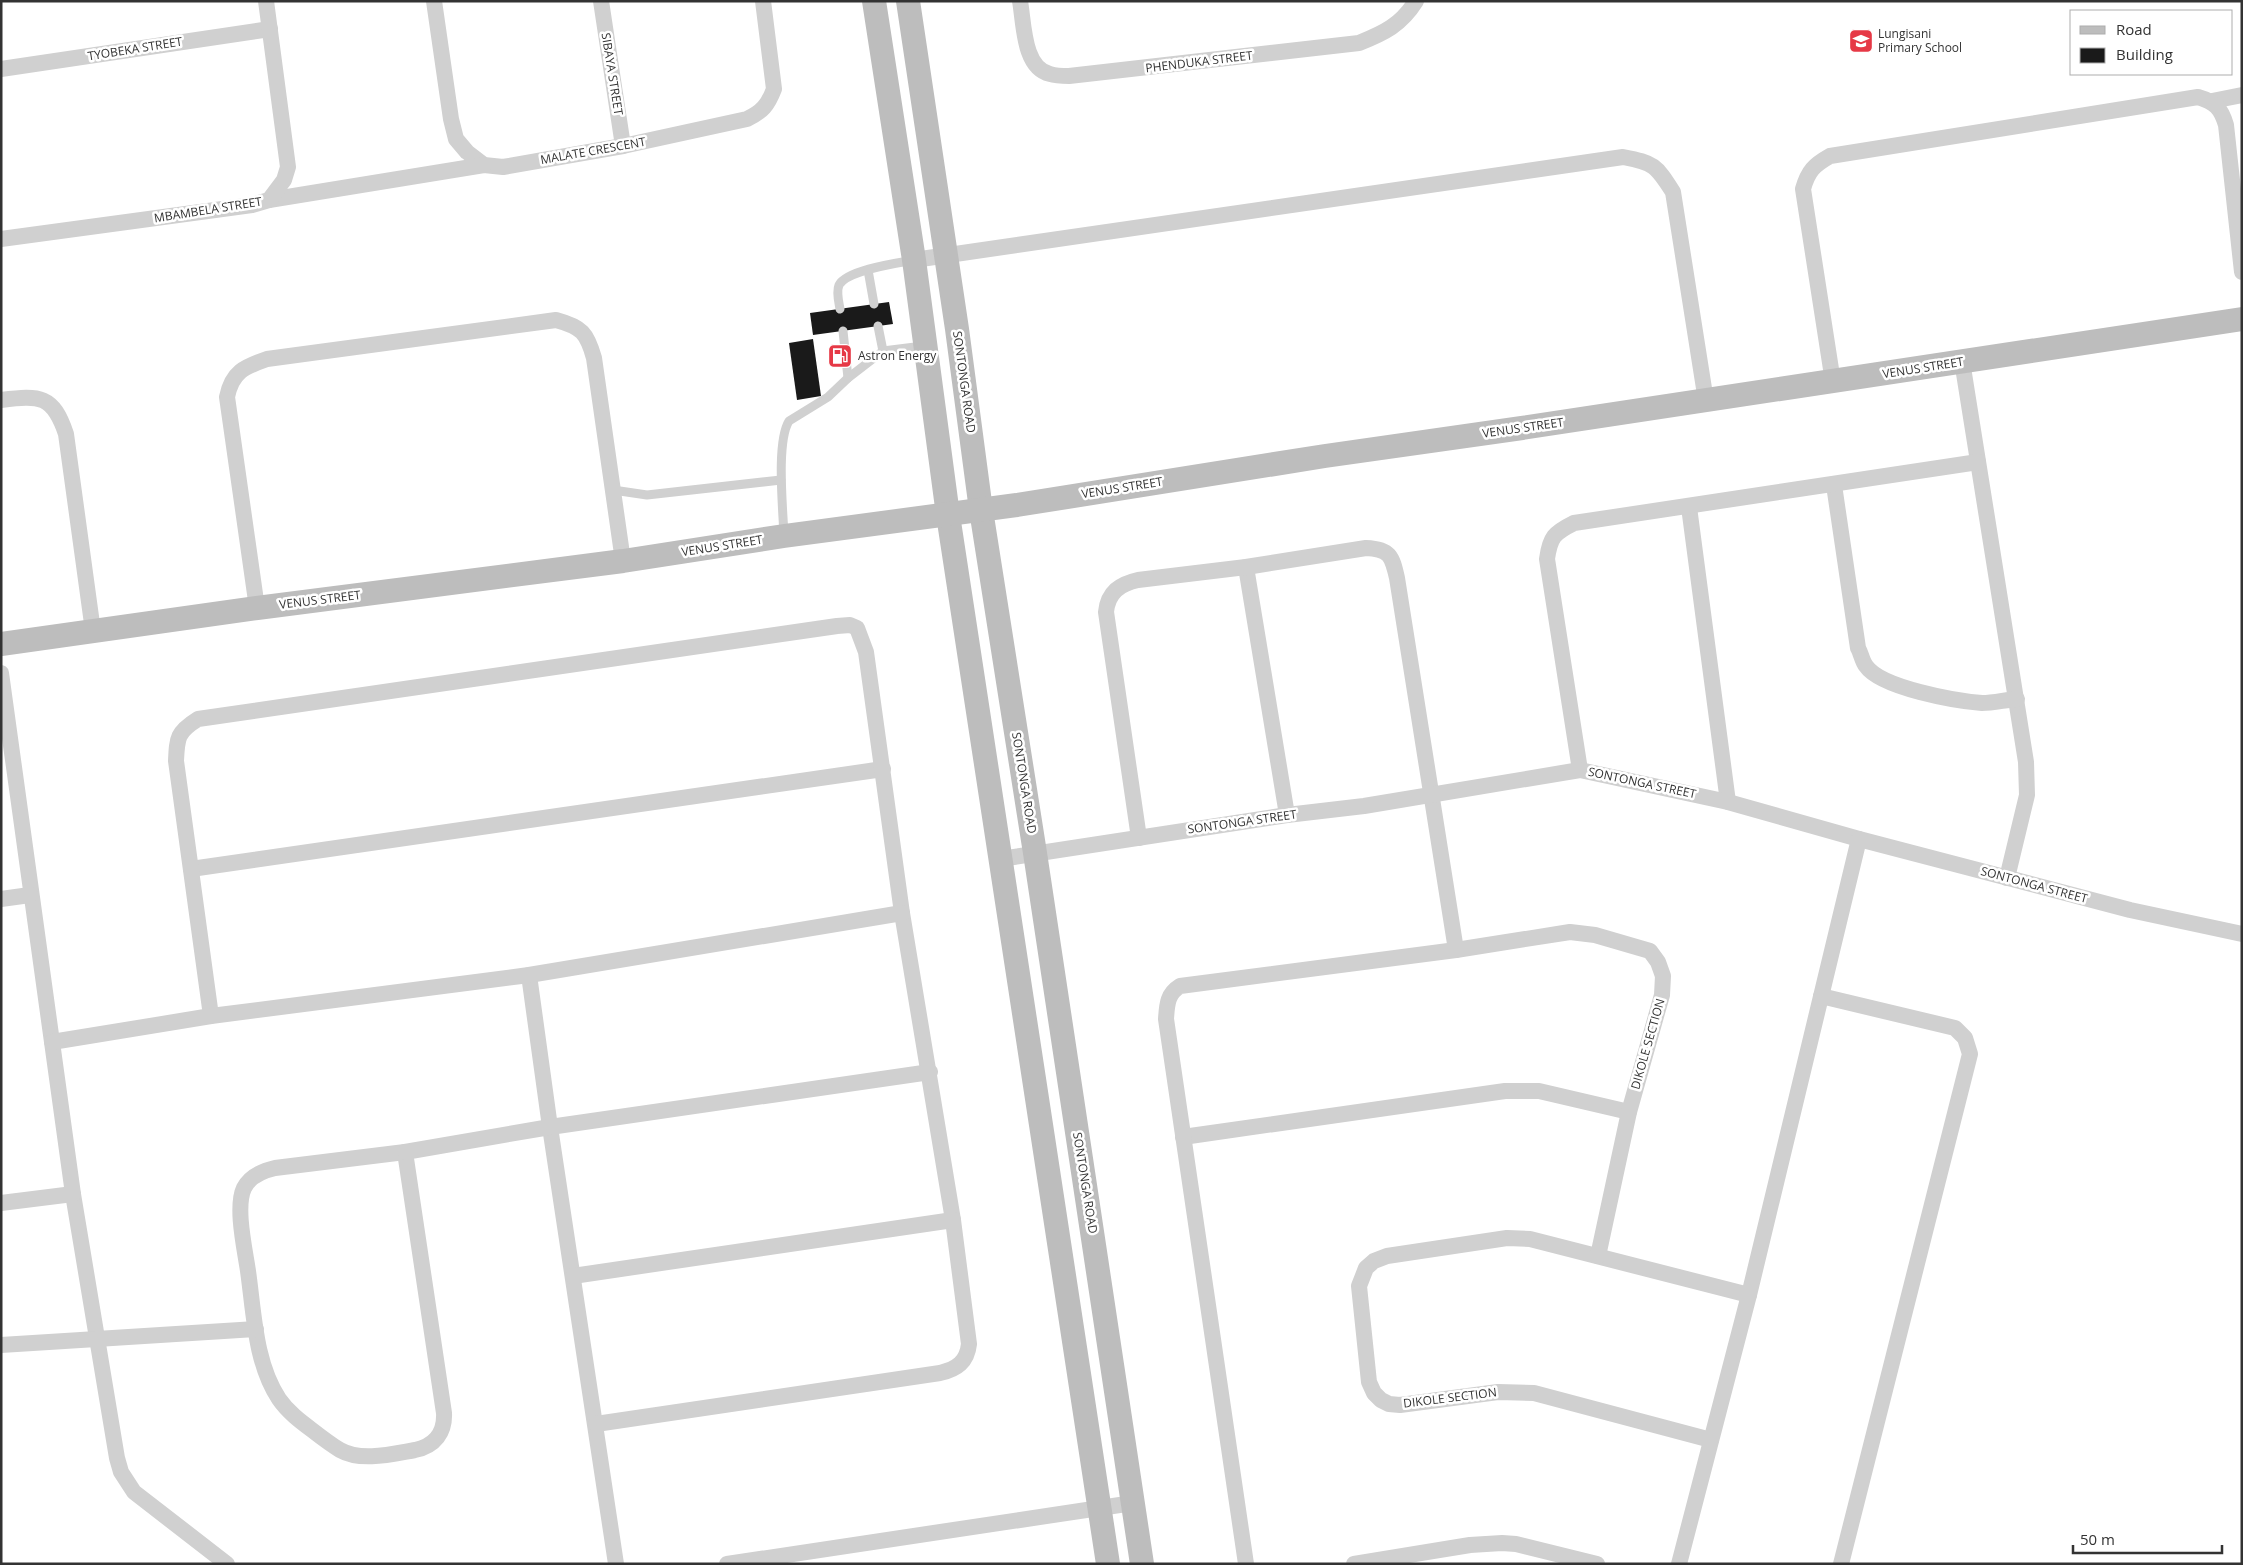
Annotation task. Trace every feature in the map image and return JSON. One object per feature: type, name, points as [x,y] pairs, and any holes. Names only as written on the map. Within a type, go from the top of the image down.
[{"type":"main road","points":[[874,1],[914,260],[948,515],[1108,1564]]},
{"type":"main road","name":"SONTONGA ROAD","points":[[908,1],[981,510],[1035,853],[1142,1564]]},
{"type":"main road","name":"VENUS STREET","points":[[1,644],[257,608],[623,561],[784,536],[948,515],[1325,456],[2242,320]]},
{"type":"street","name":"MBAMBELA STREET","points":[[1,239],[252,205],[269,200],[284,180],[288,167],[266,1]]},
{"type":"street","points":[[434,1],[451,119],[456,139],[467,152],[484,165]]},
{"type":"street","name":"SIBAYA STREET","points":[[601,1],[623,146]]},
{"type":"street","name":"MALATE CRESCENT","points":[[269,200],[484,165],[503,167],[623,146],[746,119],[760,112],[769,102],[774,89],[763,1]]},
{"type":"street","name":"PHENDUKA STREET","points":[[1020,1],[1029,53],[1036,67],[1048,74],[1069,76],[1359,43],[1388,32],[1410,12],[1416,1]]},
{"type":"street","name":"TYOBEKA STREET","points":[[1,69],[270,29]]},
{"type":"street","points":[[2212,101],[2242,95]]},
{"type":"street","points":[[1833,382],[1803,189],[1807,175],[1815,164],[1830,156],[2198,97],[2212,101],[2222,110],[2226,125],[2242,272]]},
{"type":"street","points":[[914,260],[1623,157],[1650,163],[1664,178],[1673,192],[1706,401]]},
{"type":"street","points":[[257,608],[227,397],[233,378],[243,369],[267,359],[556,320],[582,330],[590,342],[594,358],[623,561]]},
{"type":"street","points":[[1962,361],[2026,762],[2027,794],[2007,878]]},
{"type":"street","points":[[1,400],[18,398],[44,400],[54,407],[61,419],[66,434],[93,631]]},
{"type":"street","points":[[1580,770],[1547,559],[1550,542],[1558,532],[1574,523],[1978,462]]},
{"type":"street","points":[[1834,485],[1858,648],[1866,666],[1879,677],[1894,684],[1956,700],[1984,703],[2017,699]]},
{"type":"street","points":[[1688,507],[1728,802]]},
{"type":"street","points":[[1139,838],[1106,612],[1107,602],[1113,592],[1123,584],[1131,582],[1366,548],[1380,549],[1387,553],[1393,562],[1397,578],[1433,793],[1456,950],[1180,986],[1173,991],[1167,1002],[1166,1019],[1246,1564]]},
{"type":"street","points":[[1246,566],[1287,815]]},
{"type":"street","points":[[211,1016],[176,761],[177,739],[185,728],[198,720],[249,711],[850,625],[857,628],[866,652],[902,913],[930,1072],[953,1220],[969,1344],[966,1358],[957,1368],[925,1376],[596,1424]]},
{"type":"street","points":[[1,673],[30,894],[73,1194],[117,1458],[126,1482],[143,1500],[227,1564]]},
{"type":"street","points":[[191,869],[883,769]]},
{"type":"street","name":"SONTONGA STREET","points":[[1001,859],[1287,815],[1364,806],[1580,770],[1728,802],[1859,839],[2130,910],[2242,934]]},
{"type":"street","points":[[1679,1564],[1749,1294],[1859,839]]},
{"type":"street","points":[[1,899],[30,894]]},
{"type":"street","points":[[52,1042],[211,1016],[529,975],[902,913]]},
{"type":"street","name":"DIKOLE SECTION","points":[[1456,950],[1570,932],[1595,935],[1650,951],[1658,962],[1663,976],[1662,995],[1628,1112],[1598,1256]]},
{"type":"street","points":[[529,975],[616,1564]]},
{"type":"street","points":[[1821,996],[1955,1028],[1965,1038],[1970,1054],[1841,1564]]},
{"type":"street","points":[[405,1152],[444,1412],[444,1425],[438,1437],[426,1447],[375,1456],[355,1455],[340,1450],[291,1413],[280,1400],[264,1365],[256,1329],[241,1205],[244,1187],[264,1170],[283,1166],[405,1152],[550,1127],[930,1072]]},
{"type":"street","points":[[1183,1137],[1504,1091],[1539,1091],[1628,1112]]},
{"type":"street","points":[[1,1203],[73,1194]]},
{"type":"street","points":[[573,1276],[953,1220]]},
{"type":"street","name":"DIKOLE SECTION","points":[[1711,1440],[1534,1393],[1498,1392],[1400,1405],[1389,1404],[1374,1393],[1369,1382],[1359,1286],[1366,1268],[1374,1261],[1387,1256],[1508,1238],[1530,1239],[1749,1294]]},
{"type":"street","points":[[1,1345],[256,1329]]},
{"type":"street","points":[[727,1564],[800,1559],[1133,1504]]},
{"type":"street","points":[[1354,1564],[1470,1545],[1502,1543],[1516,1544],[1597,1564]]},
{"type":"lane","points":[[840,309],[839,286],[854,274],[914,260]]},
{"type":"lane","points":[[868,270],[874,304]]},
{"type":"lane","points":[[878,326],[883,351]]},
{"type":"lane","points":[[843,331],[848,378]]},
{"type":"lane","points":[[784,536],[781,480],[784,436],[789,421],[828,397],[848,378],[883,351],[925,346]]},
{"type":"lane","points":[[613,490],[647,496],[781,480]]},
{"type":"building","points":[[889,302],[893,324],[813,335],[810,313]]},
{"type":"building","points":[[813,339],[821,396],[797,400],[789,343]]},
{"type":"place","name":"Lungisani Primary School","points":[[1861,41]]},
{"type":"place","name":"Astron Energy","points":[[840,356]]}]
